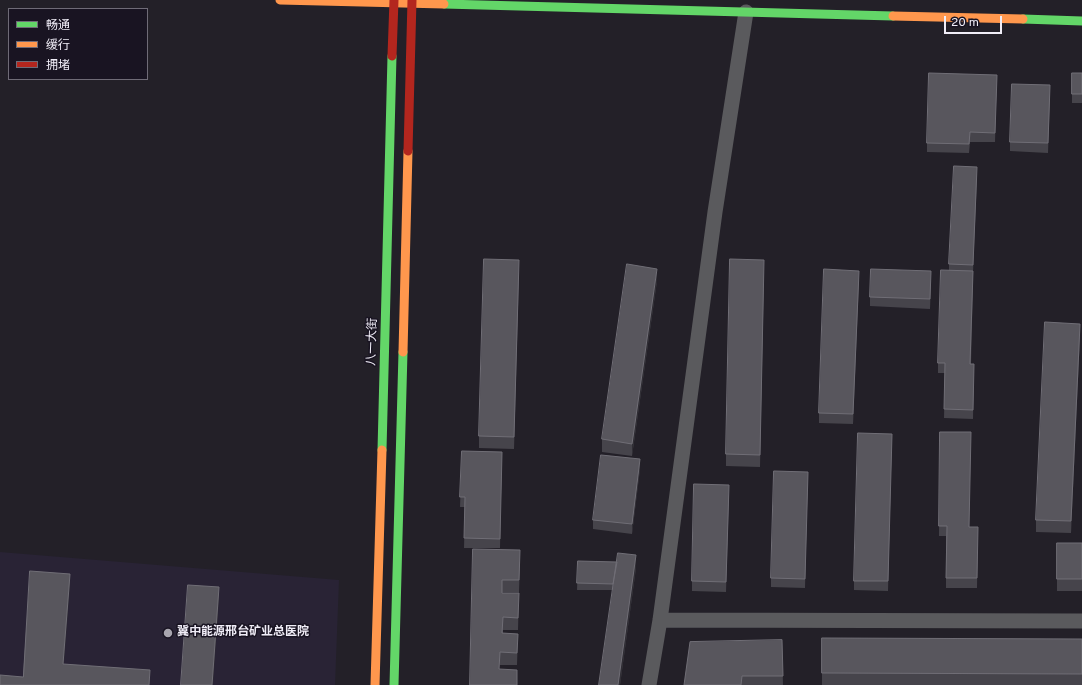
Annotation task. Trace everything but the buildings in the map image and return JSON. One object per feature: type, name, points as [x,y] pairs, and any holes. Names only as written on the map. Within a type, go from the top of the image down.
[{"type":"street","points":[[280,0],[394,1],[1082,21]]},
{"type":"street","name":"八一大街","points":[[375,685],[394,1]]},
{"type":"street","points":[[394,685],[412,2]]},
{"type":"street","points":[[649,685],[660,620],[715,212],[746,12]]},
{"type":"street","points":[[660,620],[1082,622]]},
{"type":"shaded area","name":"冀中能源邢台矿业总医院","points":[[0,552],[339,580],[335,685],[0,685]]},
{"type":"traffic: fast","points":[[444,4],[893,16]]},
{"type":"traffic: fast","points":[[1023,19],[1082,21]]},
{"type":"traffic: fast","points":[[382,450],[392,56]]},
{"type":"traffic: fast","points":[[394,685],[403,352]]},
{"type":"traffic: slow","points":[[280,0],[444,4]]},
{"type":"traffic: slow","points":[[893,16],[1023,19]]},
{"type":"traffic: slow","points":[[403,352],[408,151]]},
{"type":"traffic: slow","points":[[375,685],[382,450]]},
{"type":"traffic: jam","points":[[392,56],[394,0]]},
{"type":"traffic: jam","points":[[408,151],[412,0]]},
{"type":"place","name":"冀中能源邢台矿业总医院","points":[[168,633]]}]
